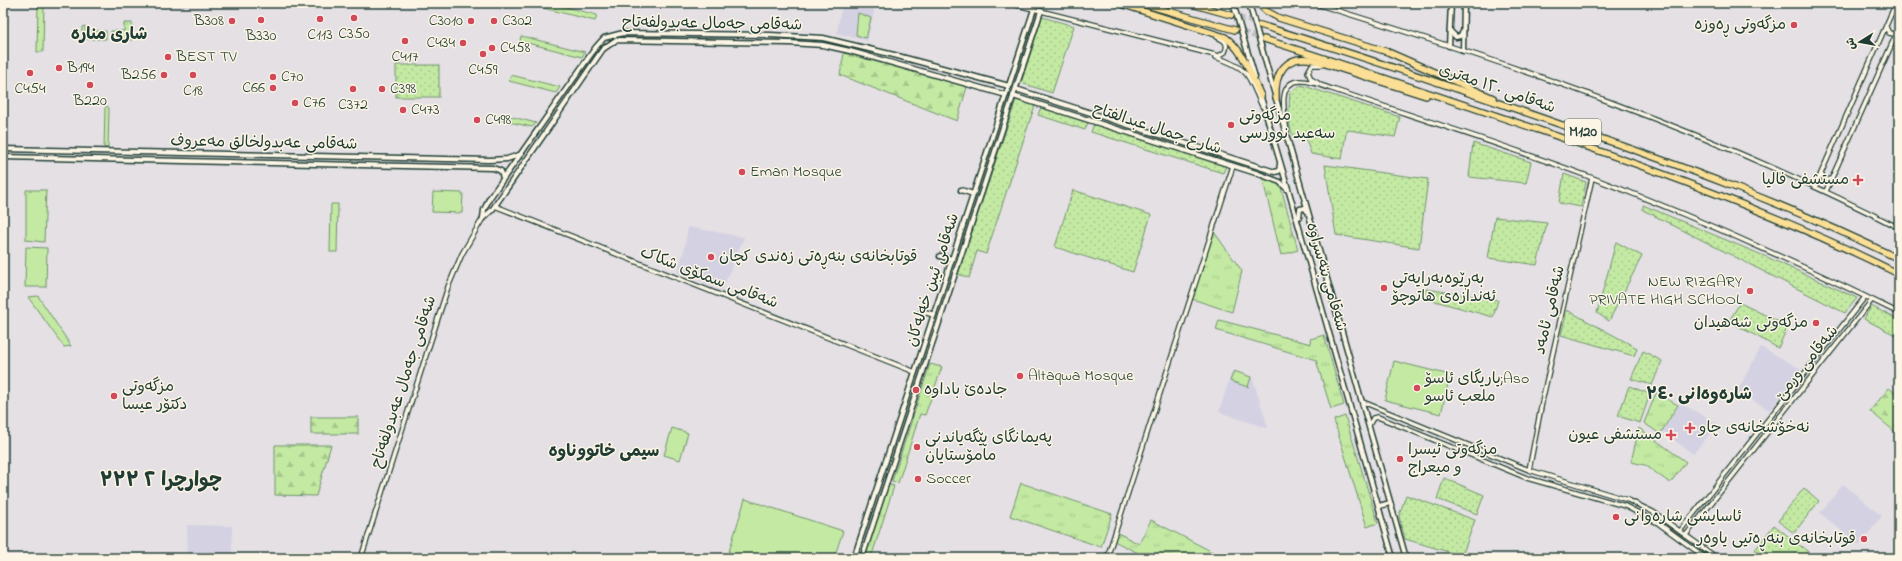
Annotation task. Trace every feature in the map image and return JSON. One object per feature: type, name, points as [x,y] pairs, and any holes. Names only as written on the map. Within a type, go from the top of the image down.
[{"type":"highway","points":[[1118,3],[1220,35],[1232,42],[1244,57],[1260,96]]},
{"type":"highway","points":[[1140,3],[1235,30]]},
{"type":"highway","points":[[1188,3],[1231,16]]},
{"type":"highway","points":[[1258,3],[1266,11],[1279,18],[1400,57],[1526,112]]},
{"type":"highway","name":"شەقامی ١٢٠ مەتری","points":[[1260,24],[1526,112],[1647,154],[1737,188],[1830,227],[1899,260]]},
{"type":"highway","name":"شەقامی ١٢٠ مەتری","points":[[1264,39],[1643,166],[1788,223],[1899,274]]},
{"type":"highway","points":[[1276,98],[1276,82],[1280,72],[1285,66],[1294,60],[1307,58],[1541,131]]},
{"type":"main road","name":"شەقامی بنەسراوە","points":[[1233,3],[1289,192],[1393,558]]},
{"type":"main road","name":"شەقامی بنەسراوە","points":[[1249,3],[1406,558]]},
{"type":"main road","points":[[1449,46],[1451,3]]},
{"type":"main road","points":[[1462,51],[1464,3]]},
{"type":"main road","name":"شەقامی ئیبن خەلەکان","points":[[854,558],[1034,9]]},
{"type":"main road","name":"شەقامی ئیبن خەلەکان","points":[[862,558],[1042,11]]},
{"type":"main road","points":[[1450,29],[1452,34],[1456,37],[1461,35],[1463,29]]},
{"type":"main road","name":"شەقامی جەمال عەبدولفەتاح","points":[[483,218],[487,203],[602,39],[623,33],[770,34],[823,38],[894,55],[1009,86]]},
{"type":"main road","name":"شەقامی جەمال عەبدولفەتاح","points":[[483,218],[494,206],[540,137],[603,49],[616,40],[790,43],[822,45],[850,51],[1006,95]]},
{"type":"main road","name":"شارع جمال عبدالفتاح","points":[[1016,89],[1278,172]]},
{"type":"main road","name":"شارع جمال عبدالفتاح","points":[[1013,96],[1277,180],[1283,184],[1289,192]]},
{"type":"main road","points":[[1148,139],[1150,132]]},
{"type":"main road","points":[[535,134],[540,137]]},
{"type":"main road","name":"شەقامی عەبدولخالق مەعروف","points":[[3,149],[495,160],[511,158],[522,152]]},
{"type":"main road","points":[[13,149],[13,157]]},
{"type":"main road","points":[[200,154],[200,161]]},
{"type":"main road","name":"شەقامی عەبدولخالق مەعروف","points":[[3,157],[496,168],[501,171],[503,179]]},
{"type":"main road","points":[[347,157],[347,164]]},
{"type":"main road","points":[[1277,180],[1280,169],[1279,158]]},
{"type":"main road","points":[[961,190],[973,194]]},
{"type":"main road","points":[[1301,234],[1298,211],[1303,208],[1309,213]]},
{"type":"main road","points":[[960,233],[967,236]]},
{"type":"main road","points":[[940,256],[952,259]]},
{"type":"main road","points":[[922,311],[934,315]]},
{"type":"main road","points":[[898,424],[905,426]]},
{"type":"main road","points":[[895,433],[902,436]]},
{"type":"main road","points":[[1379,506],[1390,502]]},
{"type":"street","points":[[1009,3],[1232,62],[1244,70],[1251,80],[1266,114]]},
{"type":"street","points":[[1313,3],[1449,46],[1664,123],[1815,186],[1899,228]]},
{"type":"street","points":[[1815,186],[1896,3]]},
{"type":"street","points":[[1185,24],[1224,40],[1226,44],[1225,52],[1219,56],[1195,51]]},
{"type":"street","points":[[1887,26],[1889,33],[1894,34],[1898,29]]},
{"type":"street","points":[[1826,191],[1898,29]]},
{"type":"street","points":[[1332,89],[1311,79],[1308,72],[1310,67],[1319,64],[1344,69]]},
{"type":"street","points":[[1287,137],[1283,101],[1285,92],[1289,86],[1302,81],[1332,89],[1471,135],[1592,178],[1693,218],[1768,250],[1899,313]]},
{"type":"street","points":[[1107,558],[1233,166]]},
{"type":"street","points":[[1821,173],[1824,180],[1832,179]]},
{"type":"street","name":"شەقامی ئامەد","points":[[1529,470],[1543,397],[1592,178]]},
{"type":"street","name":"شەقامی سمکۆی شکاک","points":[[494,206],[915,372]]},
{"type":"street","name":"شەقامی جەمال عەبدولفەتاح","points":[[361,558],[448,287],[462,254],[483,218]]},
{"type":"street","name":"شەقامی ورمێ","points":[[1680,531],[1865,297]]},
{"type":"street","name":"شەقامی ورمێ","points":[[1686,535],[1872,300]]},
{"type":"street","points":[[1362,402],[1529,470],[1628,500],[1653,512],[1717,558]]},
{"type":"street","points":[[1369,426],[1371,420],[1378,417],[1527,478],[1625,506],[1658,523],[1706,558]]},
{"type":"street","points":[[1489,462],[1491,455]]},
{"type":"shaded area","points":[[842,3],[876,3],[867,41],[837,33]]},
{"type":"shaded area","points":[[688,227],[744,237],[722,290],[677,272],[684,251]]},
{"type":"shaded area","points":[[1761,347],[1801,369],[1770,410],[1737,392]]},
{"type":"shaded area","points":[[1232,371],[1252,377],[1268,427],[1266,428],[1219,412]]},
{"type":"shaded area","name":"نەخۆشخانەی چاو","points":[[1680,403],[1718,424],[1693,454],[1662,431]]},
{"type":"shaded area","points":[[1843,484],[1882,516],[1859,545],[1820,513]]},
{"type":"shaded area","points":[[187,525],[232,526],[232,558],[188,558]]},
{"type":"green space","points":[[38,3],[44,3],[43,52],[37,52]]},
{"type":"green space","points":[[531,3],[550,3],[597,15],[595,21],[531,5]]},
{"type":"green space","points":[[858,13],[871,18],[866,38],[856,35]]},
{"type":"green space","points":[[1042,17],[1074,26],[1052,93],[1021,83]]},
{"type":"green space","points":[[124,23],[132,23],[132,40],[111,40],[111,31],[124,31]]},
{"type":"green space","points":[[85,26],[85,31],[106,31],[106,39],[82,39],[82,27]]},
{"type":"green space","points":[[521,36],[585,52],[582,57],[520,41]]},
{"type":"green space","points":[[844,53],[967,87],[957,121],[840,75]]},
{"type":"green space","points":[[396,65],[439,65],[439,97],[396,97]]},
{"type":"green space","points":[[511,75],[560,87],[556,93],[509,81]]},
{"type":"green space","points":[[1301,85],[1400,117],[1395,137],[1348,130],[1346,133],[1342,159],[1311,154],[1305,136],[1294,138],[1289,122],[1290,92]]},
{"type":"green space","points":[[1016,100],[1035,105],[986,254],[977,251],[969,278],[958,274]]},
{"type":"green space","points":[[107,106],[109,108],[108,148],[104,148],[105,108]]},
{"type":"green space","points":[[1041,107],[1088,122],[1085,130],[1038,115]]},
{"type":"green space","points":[[501,114],[536,123],[532,127],[500,120]]},
{"type":"green space","points":[[1094,124],[1226,166],[1223,173],[1091,132]]},
{"type":"green space","points":[[1473,143],[1531,162],[1526,183],[1469,177]]},
{"type":"green space","points":[[1325,165],[1428,179],[1419,248],[1336,235]]},
{"type":"green space","points":[[1564,174],[1586,182],[1581,207],[1559,203]]},
{"type":"green space","points":[[1262,176],[1280,184],[1298,250],[1281,255]]},
{"type":"green space","points":[[26,190],[46,190],[44,242],[26,240]]},
{"type":"green space","points":[[1073,190],[1151,215],[1133,272],[1055,247]]},
{"type":"green space","points":[[433,192],[463,193],[462,213],[432,212]]},
{"type":"green space","points":[[331,204],[338,204],[337,252],[330,252]]},
{"type":"green space","points":[[1643,205],[1769,258],[1857,298],[1845,313],[1643,210]]},
{"type":"green space","points":[[1495,217],[1547,223],[1537,265],[1488,258]]},
{"type":"green space","points":[[1214,232],[1242,271],[1232,312],[1192,299]]},
{"type":"green space","points":[[1616,242],[1642,256],[1609,321],[1597,313]]},
{"type":"green space","points":[[26,247],[47,248],[46,287],[25,287]]},
{"type":"green space","points":[[1426,289],[1498,300],[1493,317],[1424,298]]},
{"type":"green space","points":[[38,296],[71,346],[64,347],[28,297]]},
{"type":"green space","points":[[1740,303],[1788,326],[1778,348],[1729,321]]},
{"type":"green space","points":[[1871,306],[1899,320],[1899,337],[1864,319]]},
{"type":"green space","points":[[1567,310],[1637,348],[1634,356],[1561,335]]},
{"type":"green space","points":[[1219,320],[1311,344],[1310,339],[1324,335],[1344,405],[1331,409],[1316,360],[1216,330]]},
{"type":"green space","points":[[1643,351],[1662,361],[1652,385],[1631,379]]},
{"type":"green space","name":"یاریگای ئاسۆ;Aso ملعب ئاسو","points":[[1394,361],[1450,375],[1441,414],[1385,400]]},
{"type":"green space","points":[[930,364],[942,367],[925,415],[920,414],[898,483],[892,481]]},
{"type":"green space","points":[[1234,371],[1251,377],[1248,387],[1230,381]]},
{"type":"green space","points":[[1629,386],[1650,394],[1640,423],[1618,416]]},
{"type":"green space","points":[[1889,388],[1899,396],[1899,435],[1870,411]]},
{"type":"green space","points":[[1656,393],[1678,405],[1660,434],[1644,423]]},
{"type":"green space","points":[[1345,416],[1378,523],[1367,527],[1334,420]]},
{"type":"green space","points":[[311,417],[358,417],[358,434],[311,434]]},
{"type":"green space","points":[[672,428],[688,433],[680,460],[664,455]]},
{"type":"green space","points":[[1639,428],[1686,462],[1670,483],[1645,465],[1631,462]]},
{"type":"green space","points":[[275,445],[331,445],[316,496],[275,495]]},
{"type":"green space","points":[[1444,478],[1484,495],[1477,514],[1437,499]]},
{"type":"green space","points":[[1021,483],[1112,514],[1101,547],[1010,516]]},
{"type":"green space","points":[[888,484],[894,486],[871,558],[864,558]]},
{"type":"green space","points":[[1804,488],[1819,501],[1794,533],[1778,521]]},
{"type":"green space","points":[[1406,495],[1475,520],[1462,556],[1405,539],[1399,516]]},
{"type":"green space","points":[[745,499],[843,531],[834,558],[727,558]]},
{"type":"green space","points":[[1151,520],[1224,558],[1148,558],[1114,541],[1118,533],[1139,544]]},
{"type":"green space","points":[[1774,525],[1812,555],[1809,558],[1765,558],[1755,550]]},
{"type":"tunnel","points":[[1231,15],[1259,24]]},
{"type":"tunnel","points":[[1235,30],[1264,39]]},
{"type":"place","name":"C350","points":[[354,18]]},
{"type":"place","name":"C113","points":[[320,19]]},
{"type":"place","name":"B330","points":[[261,20]]},
{"type":"place","name":"B308","points":[[232,21]]},
{"type":"place","name":"C3010","points":[[471,21]]},
{"type":"place","name":"C302","points":[[494,21]]},
{"type":"place","name":"مزگەوتی ڕەوزە","points":[[1794,25]]},
{"type":"place","name":"C417","points":[[405,41]]},
{"type":"place","name":"C434","points":[[463,43]]},
{"type":"place","name":"C458","points":[[492,48]]},
{"type":"place","name":"C459","points":[[483,54]]},
{"type":"place","name":"BEST TV","points":[[168,57]]},
{"type":"place","name":"B194","points":[[59,68]]},
{"type":"place","name":"C454","points":[[30,73]]},
{"type":"place","name":"B256","points":[[164,75]]},
{"type":"place","name":"C18","points":[[193,75]]},
{"type":"place","name":"C70","points":[[273,77]]},
{"type":"place","name":"B220","points":[[90,85]]},
{"type":"place","name":"C66","points":[[273,88]]},
{"type":"place","name":"C372","points":[[353,89]]},
{"type":"place","name":"C398","points":[[382,89]]},
{"type":"place","name":"C76","points":[[295,103]]},
{"type":"place","name":"C473","points":[[403,110]]},
{"type":"place","name":"C498","points":[[477,120]]},
{"type":"place","name":"مزگەوتی سەعید نوورسی","points":[[1231,125]]},
{"type":"place","name":"Eman Mosque","points":[[742,172]]},
{"type":"place","name":"مستشفى فاليا","points":[[1858,180]]},
{"type":"place","name":"قوتابخانەی بنەڕەتی زەندی کچان","points":[[711,257]]},
{"type":"place","name":"بەڕێوەبەرایەتی ئەندازەی هاتوچۆ","points":[[1384,288]]},
{"type":"place","name":"NEW RIZGARY PRIVATE HIGH SCHOOL","points":[[1750,291]]},
{"type":"place","name":"مزگەوتی شەهیدان","points":[[1816,323]]},
{"type":"place","name":"Altaqwa Mosque","points":[[1020,376]]},
{"type":"place","name":"یاریگای ئاسۆ;Aso ملعب ئاسو","points":[[1417,388]]},
{"type":"place","name":"جادەێ باداوە","points":[[916,390]]},
{"type":"place","name":"مزگەوتی دکتۆر عیسا","points":[[114,396]]},
{"type":"place","name":"نەخۆشخانەی چاو","points":[[1690,428]]},
{"type":"place","name":"مستشفى عيون","points":[[1671,435]]},
{"type":"place","name":"پەیمانگای پێگەیاندنی مامۆستایان","points":[[917,447]]},
{"type":"place","name":"مزگەوتی ئیسرا و میعراج","points":[[1400,459]]},
{"type":"place","name":"Soccer","points":[[918,479]]},
{"type":"place","name":"ئاسایشی شارەوانی","points":[[1616,517]]},
{"type":"place","name":"قوتابخانەی بنەڕەتیی یاوەر","points":[[1864,539]]},
{"type":"district","name":"شاری منارە","points":[[109,34]]},
{"type":"district","name":"شارەوەانی ٣٤٠","points":[[1699,394]]},
{"type":"district","name":"سیمی خاتووناوه","points":[[604,451]]},
{"type":"district","name":"چوارچرا ٢ ٣٣٣","points":[[161,481]]}]
